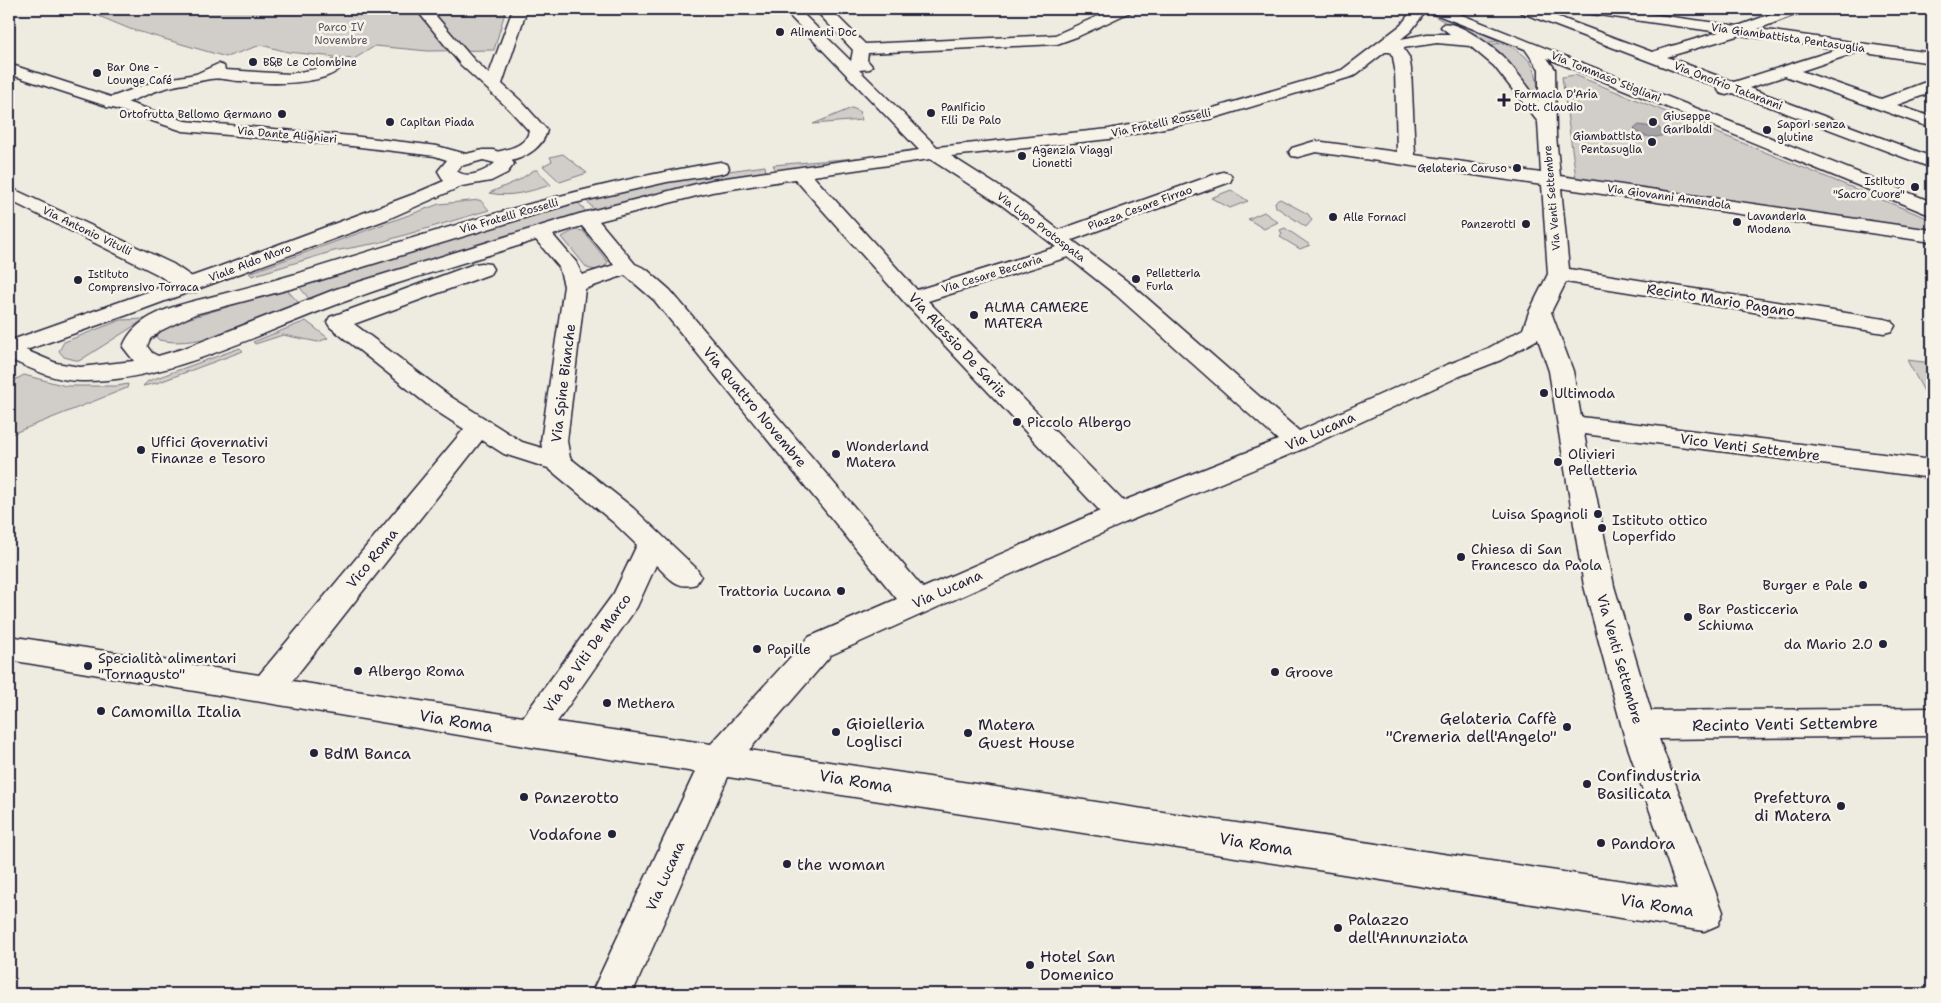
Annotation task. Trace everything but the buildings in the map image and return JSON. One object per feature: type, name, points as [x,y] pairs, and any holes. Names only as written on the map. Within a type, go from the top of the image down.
[{"type":"street","points":[[424,9],[467,62],[515,105],[538,130],[538,139],[531,147],[499,158],[505,164],[497,173],[479,180],[459,180],[448,175],[447,171],[455,162],[464,158]]},
{"type":"street","points":[[494,86],[520,9]]},
{"type":"street","name":"Via Lupo Protospata","points":[[790,9],[933,153],[1010,202],[1124,290],[1296,442]]},
{"type":"street","points":[[815,9],[824,11],[861,49],[1057,39],[1074,34],[1125,9]]},
{"type":"street","name":"Via Onofrio Tataranni","points":[[1525,9],[1932,162]]},
{"type":"street","name":"Via Giambattista Pentasuglia","points":[[1584,9],[1932,58]]},
{"type":"street","points":[[1763,9],[1782,15]]},
{"type":"street","points":[[1651,57],[1739,31],[1798,9]]},
{"type":"street","points":[[1425,10],[1475,43],[1500,64],[1547,122]]},
{"type":"street","points":[[1425,10],[1530,46]]},
{"type":"street","name":"Via Fratelli Rosselli","points":[[9,350],[50,369],[80,374],[118,372],[156,364],[193,353],[344,294],[536,242],[586,218],[712,186],[933,153],[1109,134],[1165,124],[1222,110],[1348,73],[1386,48],[1425,10]]},
{"type":"street","name":"Via Fratelli Rosselli","points":[[1386,48],[1426,38],[1453,38],[1475,43]]},
{"type":"street","name":"Via Tommaso Stigliani","points":[[1530,46],[1932,208]]},
{"type":"street","name":"Via Venti Settembre","points":[[1530,46],[1547,69],[1550,180],[1559,274]]},
{"type":"street","points":[[1386,48],[1401,57],[1403,69],[1406,158],[1393,173]]},
{"type":"street","points":[[1676,105],[1858,48]]},
{"type":"street","points":[[861,49],[859,61],[874,75],[867,88]]},
{"type":"street","points":[[112,103],[162,84],[200,78],[213,71],[278,79],[323,72],[335,65]]},
{"type":"street","name":"Via Dante Alighieri","points":[[9,69],[183,126],[352,141],[436,151],[464,158],[483,155],[499,158]]},
{"type":"street","points":[[1785,71],[1932,123]]},
{"type":"street","points":[[1882,105],[1929,86],[1932,87]]},
{"type":"street","points":[[1298,152],[1315,146],[1406,158]]},
{"type":"street","name":"Via Fratelli Rosselli","points":[[156,364],[144,358],[135,347],[136,340],[143,332],[179,312],[270,288],[564,200],[601,190],[678,174],[885,150],[933,153]]},
{"type":"street","name":"Via Giovanni Amendola","points":[[1406,158],[1932,236]]},
{"type":"street","name":"Via Alessio De Sariis","points":[[800,173],[913,298],[1119,514]]},
{"type":"street","name":"Piazza Cesare Firrao","points":[[1064,244],[1223,178]]},
{"type":"street","name":"Viale Aldo Moro","points":[[9,350],[190,286],[434,194],[459,180]]},
{"type":"street","name":"Via Antonio Vitulli","points":[[9,193],[165,269],[190,286]]},
{"type":"street","name":"Via Quattro Novembre","points":[[586,218],[628,268],[638,274],[662,295],[918,602]]},
{"type":"street","points":[[536,242],[338,322],[442,402],[479,427],[513,448],[557,462]]},
{"type":"street","name":"Via Spine Bianche","points":[[536,242],[569,266],[575,286],[554,441],[557,462],[623,515],[686,576]]},
{"type":"street","name":"Via Cesare Beccaria","points":[[913,298],[1064,244]]},
{"type":"street","points":[[575,286],[590,279],[628,268]]},
{"type":"street","points":[[224,273],[229,284],[242,288],[270,288]]},
{"type":"street","points":[[1536,322],[1559,274]]},
{"type":"street","name":"Recinto Mario Pagano","points":[[1559,274],[1884,326]]},
{"type":"street","points":[[116,312],[143,314],[179,312]]},
{"type":"street","name":"Via Venti Settembre","points":[[1536,322],[1561,371],[1599,586],[1638,725],[1704,912]]},
{"type":"street","name":"Via Lucana","points":[[611,994],[718,760],[820,646],[1119,514],[1296,442],[1452,371],[1493,355],[1536,322]]},
{"type":"street","name":"Vico Venti Settembre","points":[[1569,424],[1932,469]]},
{"type":"street","name":"Vico Roma","points":[[266,690],[479,427]]},
{"type":"street","name":"Via De Viti De Marco","points":[[531,733],[626,599],[652,543]]},
{"type":"street","name":"Via Roma","points":[[9,648],[531,733],[718,760],[1704,912]]},
{"type":"street","name":"Recinto Venti Settembre","points":[[1638,725],[1932,722]]},
{"type":"green space","name":"Parco IV Novembre","points":[[82,9],[506,9],[494,50],[428,51],[375,46],[354,59],[288,52],[261,45],[226,57],[130,29]]},
{"type":"green space","points":[[1436,13],[1499,41],[1481,43],[1431,14]]},
{"type":"green space","points":[[1503,43],[1520,52],[1531,63],[1538,86],[1538,96],[1535,96],[1484,45]]},
{"type":"green space","points":[[1575,75],[1932,220],[1932,230],[1576,178],[1562,77]]},
{"type":"green space","points":[[852,108],[859,111],[862,120],[813,124]]},
{"type":"green space","points":[[563,154],[587,173],[560,182],[543,166],[552,161],[550,157]]},
{"type":"green space","points":[[903,154],[776,171],[773,165]]},
{"type":"green space","points":[[765,166],[766,172],[689,187],[594,210],[586,200],[685,177]]},
{"type":"green space","points":[[537,170],[551,185],[513,194],[489,193],[519,180]]},
{"type":"green space","points":[[1231,190],[1248,201],[1230,208],[1211,198]]},
{"type":"green space","points":[[1280,199],[1308,214],[1312,220],[1306,227],[1276,207],[1275,202]]},
{"type":"green space","points":[[480,200],[489,210],[378,243],[334,251],[252,276],[249,273],[439,204]]},
{"type":"green space","points":[[578,202],[586,212],[310,300],[298,285],[491,226]]},
{"type":"green space","points":[[1264,212],[1278,222],[1264,229],[1248,219]]},
{"type":"green space","points":[[1285,228],[1310,245],[1300,249],[1280,237],[1282,234],[1280,230]]},
{"type":"green space","points":[[577,230],[583,231],[608,262],[604,267],[596,270],[587,268],[562,237]]},
{"type":"green space","points":[[286,289],[299,303],[230,331],[193,341],[176,342],[159,340],[156,337],[158,332],[177,322]]},
{"type":"green space","points":[[145,319],[79,361],[64,357],[59,351],[64,342],[121,320]]},
{"type":"green space","points":[[306,321],[328,338],[318,342],[283,335],[255,344],[253,342]]},
{"type":"green space","points":[[240,348],[243,351],[157,383],[143,386],[148,381]]},
{"type":"green space","points":[[1907,360],[1932,363],[1932,406]]},
{"type":"green space","points":[[24,375],[66,386],[117,386],[128,384],[127,388],[9,435],[9,383]]},
{"type":"shaded area","points":[[1639,125],[1659,128],[1665,134],[1657,137],[1645,136],[1634,129]]},
{"type":"place","name":"Alimenti Doc","points":[[780,32]]},
{"type":"place","name":"B&B Le Colombine","points":[[253,62]]},
{"type":"place","name":"Bar One - Lounge Café","points":[[97,73]]},
{"type":"place","name":"Farmacia D'Aria Dott. Claudio","points":[[1504,100]]},
{"type":"place","name":"Panificio F.lli De Palo","points":[[931,113]]},
{"type":"place","name":"Ortofrutta Bellomo Germano","points":[[282,114]]},
{"type":"place","name":"Capitan Piada","points":[[390,122]]},
{"type":"place","name":"Giuseppe Garibaldi","points":[[1653,122]]},
{"type":"place","name":"Sapori senza glutine","points":[[1767,130]]},
{"type":"place","name":"Giambattista Pentasuglia","points":[[1652,142]]},
{"type":"place","name":"Agenzia Viaggi Lionetti","points":[[1022,156]]},
{"type":"place","name":"Gelateria Caruso","points":[[1517,168]]},
{"type":"place","name":"Istituto \"Sacro Cuore\"","points":[[1915,187]]},
{"type":"place","name":"Alle Fornaci","points":[[1333,217]]},
{"type":"place","name":"Lavanderia Modena","points":[[1737,222]]},
{"type":"place","name":"Panzerotti","points":[[1526,224]]},
{"type":"place","name":"Pelletteria Furla","points":[[1136,279]]},
{"type":"place","name":"Istituto Comprensivo Torraca","points":[[78,280]]},
{"type":"place","name":"ALMA CAMERE MATERA","points":[[974,315]]},
{"type":"place","name":"Ultimoda","points":[[1544,393]]},
{"type":"place","name":"Piccolo Albergo","points":[[1017,422]]},
{"type":"place","name":"Uffici Governativi Finanze e Tesoro","points":[[141,450]]},
{"type":"place","name":"Wonderland Matera","points":[[836,454]]},
{"type":"place","name":"Olivieri Pelletteria","points":[[1558,462]]},
{"type":"place","name":"Luisa Spagnoli","points":[[1598,514]]},
{"type":"place","name":"Istituto ottico Loperfido","points":[[1602,528]]},
{"type":"place","name":"Chiesa di San Francesco da Paola","points":[[1461,557]]},
{"type":"place","name":"Burger e Pale","points":[[1863,585]]},
{"type":"place","name":"Trattoria Lucana","points":[[841,591]]},
{"type":"place","name":"Bar Pasticceria Schiuma","points":[[1688,617]]},
{"type":"place","name":"da Mario 2.0","points":[[1883,644]]},
{"type":"place","name":"Papille","points":[[757,649]]},
{"type":"place","name":"Specialità alimentari \"Tornagusto\"","points":[[88,666]]},
{"type":"place","name":"Albergo Roma","points":[[358,671]]},
{"type":"place","name":"Groove","points":[[1275,672]]},
{"type":"place","name":"Methera","points":[[607,703]]},
{"type":"place","name":"Camomilla Italia","points":[[101,711]]},
{"type":"place","name":"Gelateria Caffè \"Cremeria dell'Angelo\"","points":[[1567,727]]},
{"type":"place","name":"Gioielleria Loglisci","points":[[836,732]]},
{"type":"place","name":"Matera Guest House","points":[[968,733]]},
{"type":"place","name":"BdM Banca","points":[[314,753]]},
{"type":"place","name":"Confindustria Basilicata","points":[[1587,784]]},
{"type":"place","name":"Panzerotto","points":[[524,797]]},
{"type":"place","name":"Prefettura di Matera","points":[[1841,806]]},
{"type":"place","name":"Vodafone","points":[[612,834]]},
{"type":"place","name":"Pandora","points":[[1601,843]]},
{"type":"place","name":"the woman","points":[[787,864]]},
{"type":"place","name":"Palazzo dell'Annunziata","points":[[1338,928]]},
{"type":"place","name":"Hotel San Domenico","points":[[1030,965]]}]
